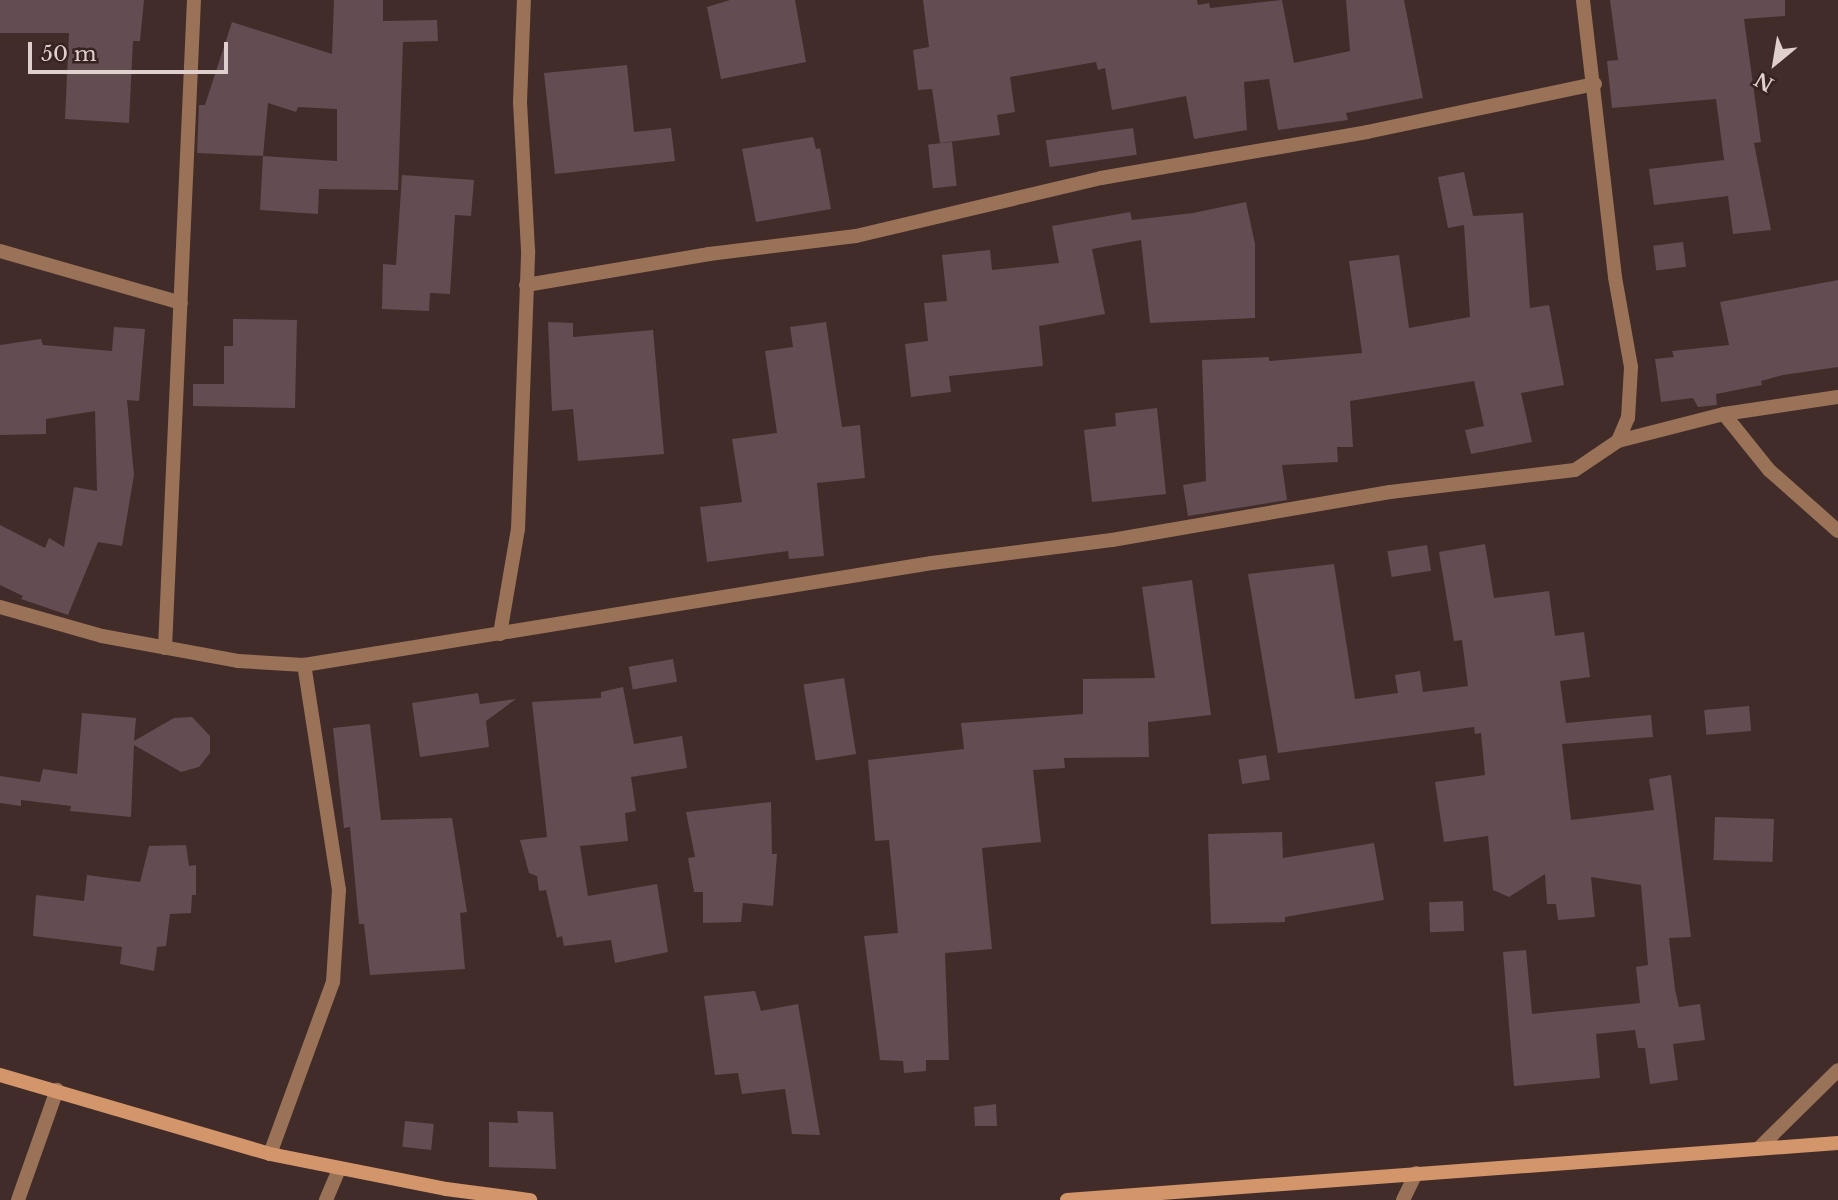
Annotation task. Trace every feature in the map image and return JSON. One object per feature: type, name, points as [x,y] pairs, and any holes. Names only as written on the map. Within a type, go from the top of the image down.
[{"type":"main road","points":[[0,1075],[270,1154],[339,1170],[530,1200]]},
{"type":"main road","points":[[1067,1200],[1416,1172],[1838,1143]]},
{"type":"street","points":[[165,648],[194,0]]},
{"type":"street","points":[[500,634],[518,529],[526,285],[520,102],[524,0]]},
{"type":"street","points":[[1583,0],[1595,85],[1615,277],[1631,367],[1628,418],[1618,441]]},
{"type":"street","points":[[526,285],[709,254],[856,236],[1101,178],[1367,132],[1595,85]]},
{"type":"street","points":[[0,251],[181,303]]},
{"type":"street","points":[[0,607],[102,636],[238,661],[304,665],[932,563],[1112,540],[1390,492],[1575,470],[1618,441],[1724,414],[1838,397]]},
{"type":"street","points":[[1724,414],[1769,470],[1838,531]]},
{"type":"street","points":[[270,1154],[333,982],[339,890],[304,665]]},
{"type":"street","points":[[1758,1149],[1838,1070]]},
{"type":"street","points":[[18,1200],[57,1090]]},
{"type":"street","points":[[326,1200],[339,1170]]},
{"type":"street","points":[[1403,1200],[1416,1172]]},
{"type":"building","points":[[0,0],[144,0],[140,41],[133,41],[129,123],[65,119],[69,33],[0,33]]},
{"type":"building","points":[[334,0],[383,0],[383,21],[437,20],[438,41],[403,42],[398,190],[319,189],[318,214],[260,210],[263,156],[197,153],[199,105],[205,105],[232,22],[332,54]],"holes":[[[268,103],[296,112],[298,107],[337,109],[337,161],[263,156]]]},
{"type":"building","points":[[730,0],[795,0],[806,62],[721,79],[707,7]]},
{"type":"building","points":[[923,0],[1197,0],[1198,5],[1209,3],[1210,8],[1282,0],[1294,63],[1350,51],[1346,0],[1404,0],[1423,98],[1346,113],[1348,120],[1278,130],[1269,79],[1244,82],[1247,130],[1194,139],[1186,96],[1112,110],[1105,68],[1098,70],[1096,62],[1010,77],[1015,112],[997,115],[1000,135],[940,143],[932,89],[918,90],[913,50],[929,47]]},
{"type":"building","points":[[1610,0],[1785,0],[1785,16],[1744,19],[1761,142],[1754,143],[1771,230],[1733,234],[1728,196],[1654,205],[1649,169],[1724,160],[1716,99],[1612,108],[1607,61],[1618,60]]},
{"type":"building","points":[[627,65],[634,132],[671,128],[675,161],[555,174],[544,73]]},
{"type":"building","points":[[1133,128],[1137,155],[1050,167],[1046,140]]},
{"type":"building","points":[[813,137],[816,149],[820,148],[831,209],[756,222],[742,149]]},
{"type":"building","points":[[952,142],[957,186],[933,188],[928,145]]},
{"type":"building","points":[[1464,172],[1473,216],[1523,213],[1530,308],[1549,305],[1564,385],[1521,393],[1532,442],[1471,454],[1465,430],[1484,426],[1474,381],[1350,401],[1353,447],[1337,447],[1338,462],[1282,465],[1287,500],[1188,516],[1183,485],[1206,481],[1202,360],[1269,357],[1269,361],[1362,353],[1349,261],[1399,255],[1409,328],[1470,317],[1464,225],[1448,228],[1438,177]]},
{"type":"building","points":[[402,175],[474,180],[471,216],[455,215],[450,294],[430,293],[429,311],[382,309],[383,264],[396,265]]},
{"type":"building","points":[[1246,202],[1255,244],[1255,318],[1150,323],[1141,240],[1092,249],[1105,314],[1039,326],[1043,366],[949,376],[951,392],[911,397],[905,344],[928,341],[924,303],[947,301],[942,255],[990,250],[992,270],[1059,263],[1052,226],[1130,212],[1132,220],[1193,213]]},
{"type":"building","points":[[1683,242],[1686,267],[1656,270],[1653,246]]},
{"type":"building","points":[[1838,280],[1838,367],[1783,375],[1761,381],[1762,385],[1716,394],[1717,405],[1698,407],[1693,398],[1661,402],[1655,359],[1674,357],[1672,351],[1729,345],[1720,302]]},
{"type":"building","points":[[233,319],[297,320],[295,408],[193,406],[193,384],[224,384],[224,346],[233,346]]},
{"type":"building","points":[[548,322],[573,323],[573,337],[653,330],[664,454],[578,461],[573,409],[552,411]]},
{"type":"building","points":[[826,322],[842,427],[860,425],[865,478],[817,483],[824,556],[789,559],[788,551],[707,562],[700,507],[742,502],[732,439],[777,433],[765,351],[793,347],[790,327]]},
{"type":"building","points":[[114,327],[145,329],[139,401],[127,400],[134,475],[122,546],[98,542],[68,615],[21,599],[23,596],[0,585],[0,525],[45,548],[49,538],[64,547],[74,487],[97,491],[95,411],[46,419],[46,434],[0,435],[0,345],[41,339],[43,345],[112,351]]},
{"type":"building","points":[[1157,408],[1166,494],[1092,502],[1084,430],[1116,426],[1115,413]]},
{"type":"building","points":[[1485,544],[1494,598],[1549,591],[1555,636],[1584,632],[1590,677],[1560,681],[1566,723],[1651,715],[1653,737],[1562,744],[1571,820],[1654,810],[1649,779],[1671,775],[1691,937],[1669,938],[1675,989],[1679,1007],[1700,1004],[1705,1040],[1673,1044],[1678,1080],[1650,1084],[1645,1048],[1638,1048],[1635,1030],[1596,1034],[1600,1078],[1514,1086],[1503,952],[1526,950],[1532,1014],[1640,1003],[1636,967],[1648,965],[1641,885],[1591,877],[1595,917],[1558,920],[1556,904],[1547,904],[1545,874],[1509,897],[1493,890],[1488,836],[1444,842],[1435,782],[1485,775],[1481,733],[1475,734],[1474,727],[1278,753],[1248,574],[1334,564],[1355,699],[1398,693],[1395,675],[1420,671],[1423,692],[1468,686],[1462,640],[1454,641],[1439,552]]},
{"type":"building","points":[[1427,545],[1431,571],[1392,577],[1387,551]]},
{"type":"building","points":[[1192,580],[1211,715],[1148,722],[1149,757],[1064,758],[1065,768],[1033,770],[1041,842],[982,848],[992,949],[945,953],[949,1060],[926,1060],[926,1071],[904,1073],[903,1061],[880,1060],[864,936],[898,933],[889,840],[875,841],[868,760],[964,749],[961,723],[1083,714],[1083,679],[1155,678],[1142,587]]},
{"type":"building","points":[[673,659],[677,682],[633,689],[629,667]]},
{"type":"building","points":[[844,678],[856,754],[816,760],[804,684]]},
{"type":"building","points":[[623,687],[634,744],[682,736],[687,768],[631,777],[636,811],[625,813],[628,841],[580,846],[588,896],[657,884],[668,952],[615,963],[611,940],[564,946],[562,936],[557,938],[546,890],[539,891],[537,876],[529,873],[520,840],[547,837],[532,702],[601,698],[601,692]]},
{"type":"building","points":[[478,693],[480,704],[516,699],[486,721],[489,747],[420,757],[412,703]]},
{"type":"building","points":[[1749,706],[1751,731],[1706,735],[1704,710]]},
{"type":"building","points":[[82,713],[136,718],[134,741],[174,718],[192,717],[210,736],[210,753],[199,767],[181,772],[134,745],[131,817],[70,811],[71,806],[21,800],[21,806],[0,803],[0,776],[40,782],[43,769],[77,774]]},
{"type":"building","points":[[370,724],[381,820],[452,818],[467,912],[460,913],[465,969],[370,975],[364,924],[359,924],[350,827],[344,828],[333,728]]},
{"type":"building","points":[[1266,755],[1270,780],[1242,784],[1238,759]]},
{"type":"building","points":[[771,802],[772,854],[777,854],[773,906],[743,903],[741,922],[703,923],[703,892],[694,892],[688,858],[695,857],[686,812]]},
{"type":"building","points":[[1715,817],[1774,819],[1772,862],[1713,860]]},
{"type":"building","points":[[1282,832],[1283,858],[1374,843],[1384,900],[1285,917],[1285,922],[1211,924],[1208,834]]},
{"type":"building","points":[[186,845],[189,866],[196,865],[196,895],[192,895],[191,913],[170,914],[166,946],[157,947],[154,971],[120,964],[122,947],[33,936],[36,895],[84,901],[87,875],[140,882],[149,846]]},
{"type":"building","points":[[1463,901],[1464,931],[1430,932],[1429,902]]},
{"type":"building","points":[[755,991],[761,1011],[798,1004],[820,1135],[792,1134],[785,1089],[742,1094],[738,1073],[715,1075],[704,996]]},
{"type":"building","points":[[996,1104],[997,1126],[975,1126],[974,1107]]},
{"type":"building","points":[[517,1111],[553,1112],[556,1169],[489,1167],[489,1122],[518,1123]]},
{"type":"building","points":[[405,1121],[434,1124],[431,1150],[402,1147]]}]
